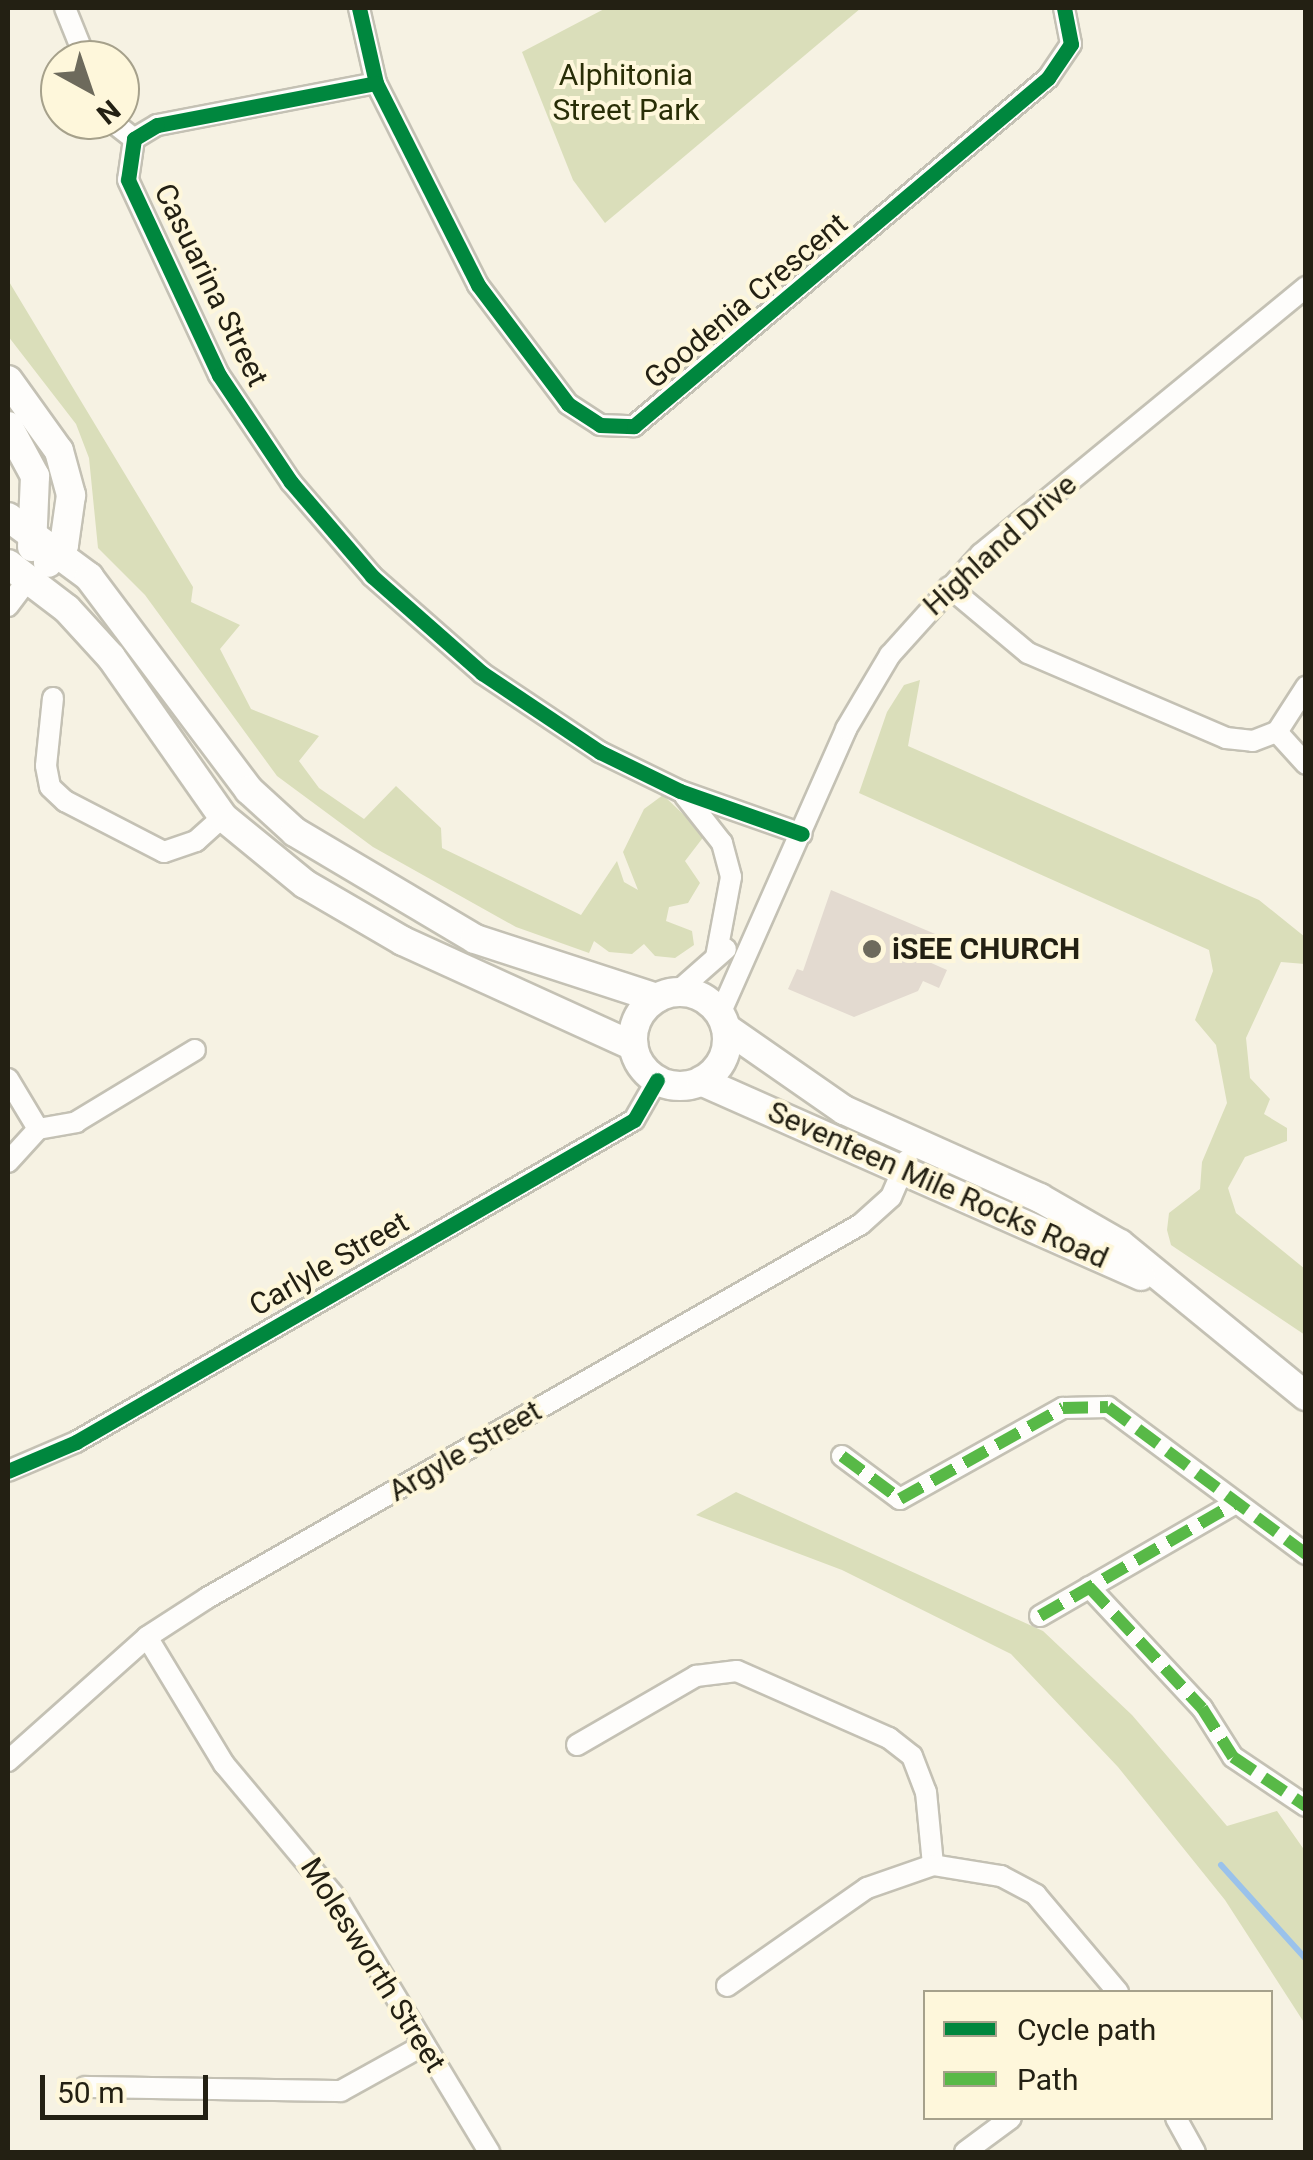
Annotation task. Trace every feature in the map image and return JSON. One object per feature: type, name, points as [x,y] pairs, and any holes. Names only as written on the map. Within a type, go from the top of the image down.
[{"type":"main road","points":[[8,380],[66,474],[71,507],[61,553]]},
{"type":"main road","points":[[8,426],[35,476],[33,531],[18,571]]},
{"type":"main road","points":[[8,517],[61,553],[131,624],[248,790],[295,832],[475,939],[667,995],[702,997],[723,1021],[722,1058],[701,1081],[657,1080],[633,1046],[376,927],[305,884],[224,816],[111,657],[18,571]]},
{"type":"main road","points":[[18,571],[61,553]]},
{"type":"main road","points":[[633,1046],[638,1018],[667,995]]},
{"type":"main road","name":"Seventeen Mile Rocks Road","points":[[723,1021],[909,1155],[1173,1294],[1306,1396]]},
{"type":"main road","name":"Seventeen Mile Rocks Road","points":[[701,1081],[909,1155]]},
{"type":"street","points":[[66,8],[78,40]]},
{"type":"street","name":"Goodenia Crescent","points":[[359,8],[376,83],[478,285],[568,404],[600,425],[634,426],[1048,78],[1071,44],[1064,8]]},
{"type":"street","points":[[140,136],[157,125],[376,83]]},
{"type":"street","name":"Casuarina Street","points":[[134,140],[128,180],[152,244],[219,374],[291,482],[372,576],[482,673],[600,752],[680,792],[802,834]]},
{"type":"street","name":"Highland Drive","points":[[723,1021],[756,927],[802,834],[846,729],[890,655],[949,586],[1306,287]]},
{"type":"street","points":[[8,606],[18,571]]},
{"type":"street","points":[[949,586],[1028,653],[1226,738],[1253,741],[1277,732],[1306,687]]},
{"type":"street","points":[[53,698],[46,766],[50,787],[66,801],[164,852],[196,841],[224,816]]},
{"type":"street","points":[[1277,732],[1306,764]]},
{"type":"street","points":[[680,792],[722,843],[731,877],[716,956]]},
{"type":"street","name":"Highland Drive","points":[[667,995],[756,927]]},
{"type":"street","points":[[8,1162],[38,1129],[76,1122],[196,1050]]},
{"type":"street","points":[[8,1078],[38,1129]]},
{"type":"street","name":"Carlyle Street","points":[[8,1471],[76,1442],[634,1120],[657,1080]]},
{"type":"street","name":"Argyle Street","points":[[8,1761],[147,1637],[861,1224],[891,1198],[909,1155]]},
{"type":"street","points":[[842,1456],[900,1500],[1082,1403],[1108,1407],[1306,1554]]},
{"type":"street","points":[[1040,1616],[1236,1502]]},
{"type":"street","points":[[1089,1587],[1202,1708],[1233,1757],[1306,1806]]},
{"type":"street","name":"Molesworth Street","points":[[147,1637],[224,1764],[314,1864],[489,2152]]},
{"type":"street","points":[[577,1745],[696,1676],[737,1671],[889,1738],[912,1756],[926,1792],[933,1865]]},
{"type":"street","points":[[728,1986],[868,1888],[933,1865],[1001,1876],[1036,1895],[1116,1990]]},
{"type":"street","points":[[86,2087],[341,2091],[424,2045]]},
{"type":"street","points":[[966,2152],[1008,2120]]},
{"type":"street","points":[[1177,2120],[1195,2152]]},
{"type":"green space","name":"Alphitonia Street Park","points":[[606,8],[861,8],[605,223],[573,180],[522,52]]},
{"type":"green space","points":[[8,280],[193,587],[191,602],[240,625],[220,649],[251,709],[319,736],[299,761],[319,788],[364,819],[396,786],[441,828],[442,848],[581,915],[617,861],[624,882],[638,890],[623,852],[644,809],[663,795],[705,835],[685,861],[700,883],[688,903],[669,907],[666,921],[692,931],[694,945],[675,958],[655,956],[644,944],[632,954],[609,952],[594,941],[589,953],[516,927],[373,847],[277,776],[145,595],[98,548],[89,458],[76,424],[8,336]]},
{"type":"green space","points":[[920,680],[908,746],[1259,900],[1305,937],[1305,964],[1281,962],[1246,1038],[1250,1078],[1270,1099],[1264,1114],[1287,1128],[1287,1141],[1245,1157],[1228,1188],[1236,1213],[1305,1269],[1305,1335],[1171,1245],[1167,1230],[1169,1213],[1200,1189],[1202,1162],[1227,1103],[1216,1045],[1195,1020],[1213,971],[1209,950],[859,793],[887,712],[904,685]]},
{"type":"green space","points":[[736,1492],[1043,1631],[1132,1715],[1227,1826],[1277,1811],[1305,1851],[1305,2024],[1225,1900],[1118,1767],[1011,1654],[842,1570],[696,1515]]},
{"type":"building","name":"iSEE CHURCH","points":[[831,890],[940,936],[929,962],[947,970],[939,988],[923,981],[918,991],[854,1017],[788,989],[797,969],[803,971]]},
{"type":"waterway","points":[[1221,1865],[1306,1959]]},
{"type":"marked path","points":[[842,1456],[900,1499],[1063,1408],[1108,1407],[1306,1554]]},
{"type":"marked path","points":[[1040,1616],[1236,1503]]},
{"type":"marked path","points":[[1089,1587],[1202,1708],[1233,1757],[1306,1806]]},
{"type":"cycle path","points":[[359,8],[376,83],[478,285],[568,404],[600,425],[634,426],[1048,78],[1071,44],[1064,8]]},
{"type":"cycle path","points":[[376,83],[157,125],[134,139],[128,180],[219,375],[291,482],[372,576],[482,673],[600,752],[680,791],[802,834]]},
{"type":"cycle path","points":[[8,1471],[76,1442],[634,1120],[657,1080]]},
{"type":"place","name":"iSEE CHURCH","points":[[872,949]]}]
